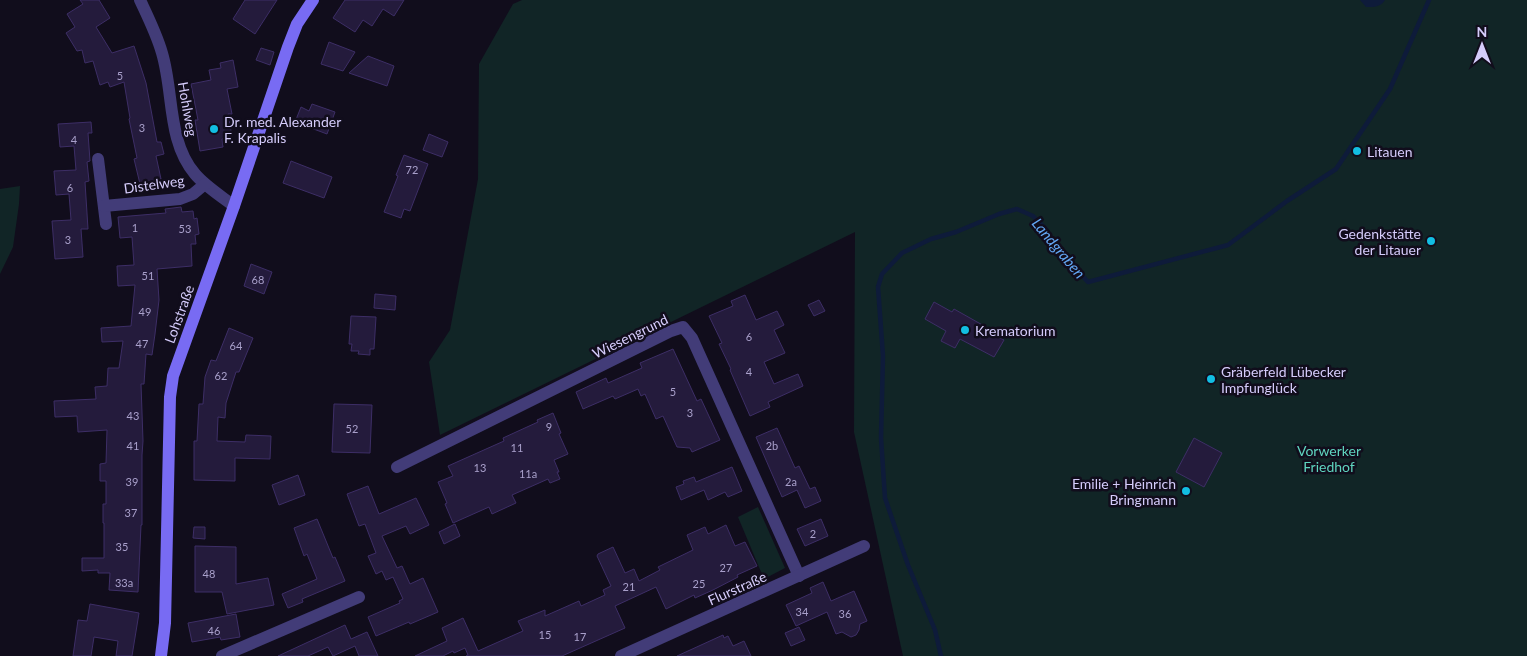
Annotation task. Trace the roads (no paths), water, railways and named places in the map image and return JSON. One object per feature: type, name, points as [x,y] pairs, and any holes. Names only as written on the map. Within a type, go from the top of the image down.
[{"type":"main road","name":"Lohstraße","points":[[161,656],[165,623],[172,376],[234,206],[288,46],[297,24],[313,0]]},
{"type":"street","name":"Hohlweg","points":[[140,0],[162,54],[170,91],[175,131],[181,152],[195,175],[234,206]]},
{"type":"street","points":[[98,159],[106,224]]},
{"type":"street","name":"Distelweg","points":[[104,206],[180,199],[193,194],[206,184]]},
{"type":"street","name":"Wiesengrund","points":[[397,467],[671,331],[683,327],[692,338],[799,576]]},
{"type":"street","name":"Flurstraße","points":[[622,656],[864,546]]},
{"type":"street","points":[[222,656],[360,597]]},
{"type":"water","points":[[1360,0],[1385,0],[1374,7],[1366,7]]},
{"type":"waterway","name":"Landgraben","points":[[941,656],[935,630],[908,565],[885,498],[881,438],[883,356],[878,287],[882,274],[902,253],[931,239],[956,232],[999,214],[1017,209],[1033,216],[1045,228],[1059,251],[1088,282],[1228,245],[1287,201],[1336,169],[1390,89],[1429,0]]},
{"type":"place","name":"Dr. med. Alexander F. Krapalis","points":[[214,129]]},
{"type":"place","name":"Litauen","points":[[1357,151]]},
{"type":"place","name":"Gedenkstätte der Litauer","points":[[1431,241]]},
{"type":"place","name":"Krematorium","points":[[965,330]]},
{"type":"place","name":"Gräberfeld Lübecker Impfunglück","points":[[1211,379]]},
{"type":"place","name":"Emilie + Heinrich Bringmann","points":[[1186,491]]},
{"type":"park label","name":"Vorwerker Friedhof","points":[[1329,458]]}]
